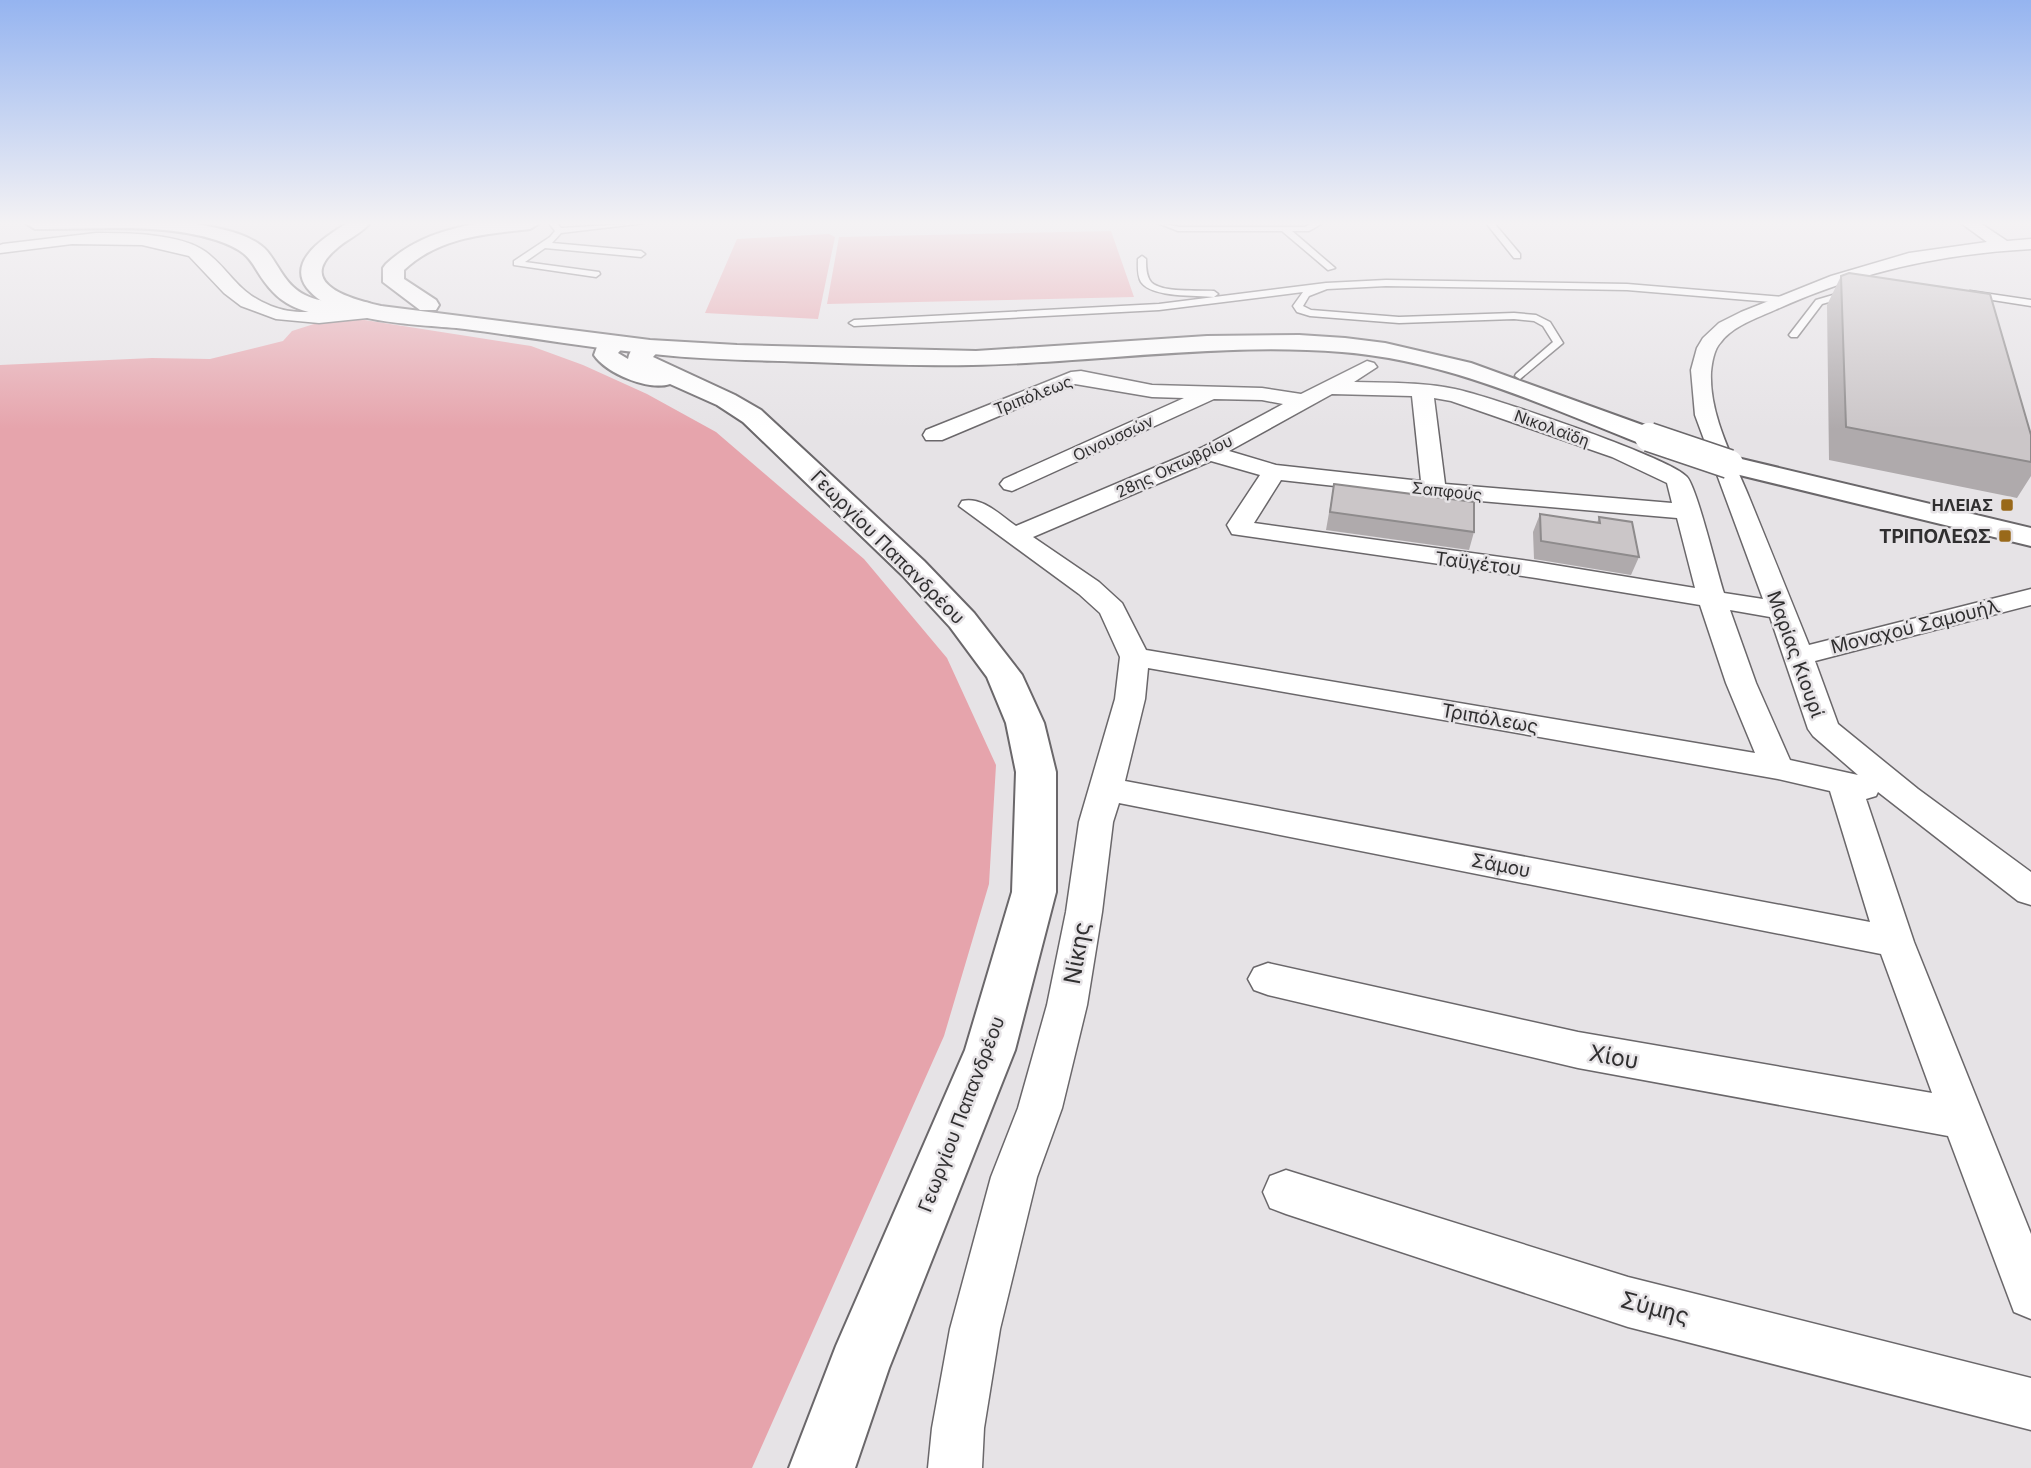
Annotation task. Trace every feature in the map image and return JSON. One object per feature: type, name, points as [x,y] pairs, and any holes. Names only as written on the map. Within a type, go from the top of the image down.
[{"type":"main road","points":[[284,292],[296,300],[324,309],[369,309],[615,343],[719,352],[975,358],[1238,342],[1345,345],[1399,352],[1454,365],[1732,458],[2031,537]]},
{"type":"main road","points":[[324,292],[328,296],[369,309]]},
{"type":"main road","points":[[367,292],[372,295],[428,305],[628,332],[727,341],[955,347],[1230,332],[1341,334],[1439,349],[1520,376],[1655,432]]},
{"type":"main road","points":[[408,292],[428,305]]},
{"type":"main road","name":"Γεωργίου Παπανδρέου","points":[[495,326],[626,369],[684,381]]},
{"type":"main road","points":[[615,343],[606,349],[606,355],[626,369]]},
{"type":"main road","name":"Γεωργίου Παπανδρέου","points":[[650,347],[639,356],[640,360],[726,400],[752,416],[913,568],[962,620],[1004,675],[1025,723],[1036,772],[1034,892],[990,1050],[858,1368],[822,1468]]},
{"type":"main road","points":[[684,381],[677,366],[685,361],[719,352]]},
{"type":"main road","points":[[1732,458],[2031,521]]},
{"type":"street","points":[[234,292],[293,319],[369,309]]},
{"type":"street","name":"Μαρίας Κιουρί","points":[[1808,292],[1731,324],[1713,338],[1701,369],[1700,389],[1709,426],[1799,656],[1824,730],[1906,797]]},
{"type":"street","name":"28ης Οκτωβρίου","points":[[1014,536],[1209,453],[1367,367]]},
{"type":"street","name":"Τριπόλεως","points":[[934,435],[1081,377],[1152,391],[1262,394],[1303,401]]},
{"type":"street","points":[[1329,388],[1422,390],[1434,490]]},
{"type":"street","name":"Νικολαϊδη","points":[[1422,390],[1470,399],[1620,452],[1664,471],[1678,480],[1688,512]]},
{"type":"street","name":"Οινουσσών","points":[[1012,484],[1213,392]]},
{"type":"street","name":"Σαπφούς","points":[[1209,453],[1274,472],[1434,490],[1688,512]]},
{"type":"street","name":"Ταϋγέτου","points":[[1274,472],[1240,525],[1241,529],[1536,570],[1780,610]]},
{"type":"street","points":[[971,506],[1089,588],[1112,609],[1135,657]]},
{"type":"street","points":[[1688,512],[1712,599],[1741,683],[1778,768]]},
{"type":"street","name":"Μοναχού Σαμουήλ","points":[[1799,656],[2031,597]]},
{"type":"street","name":"Τριπόλεως","points":[[1135,657],[1778,768],[1844,783]]},
{"type":"street","name":"Νίκης","points":[[955,1468],[958,1428],[975,1329],[1014,1177],[1040,1108],[1067,1005],[1084,912],[1096,822],[1130,699],[1135,657]]},
{"type":"street","points":[[1844,783],[1906,797],[2031,891]]},
{"type":"street","points":[[1844,783],[1895,942],[2031,1295]]},
{"type":"street","name":"Σάμου","points":[[1106,789],[1895,942]]},
{"type":"street","name":"Χίου","points":[[1268,979],[1578,1050],[1964,1119]]},
{"type":"street","name":"Σύμης","points":[[1286,1192],[1629,1302],[2031,1404]]},
{"type":"lane","points":[[1181,292],[1244,296]]},
{"type":"lane","points":[[855,323],[1159,307],[1281,292]]},
{"type":"lane","points":[[1312,292],[1306,294],[1298,306],[1300,310],[1336,317],[1399,320],[1514,316],[1536,318],[1547,324],[1558,342],[1520,376]]},
{"type":"lane","points":[[1688,292],[1783,300]]},
{"type":"lane","points":[[1794,335],[1819,302],[1858,292]]},
{"type":"lane","points":[[1963,293],[2031,303]]},
{"type":"shaded area","points":[[714,292],[824,292],[818,319],[705,313]]},
{"type":"shaded area","points":[[829,292],[1132,292],[1134,297],[827,304]]},
{"type":"shaded area","points":[[339,316],[531,346],[583,365],[647,394],[716,432],[864,559],[947,658],[996,765],[989,884],[944,1036],[752,1468],[0,1468],[0,365],[152,358],[210,359],[283,341],[292,331]]},
{"type":"building","points":[[1842,292],[1973,292],[1990,294],[2031,435],[2031,462],[1846,427]]},
{"type":"building","points":[[1334,484],[1474,502],[1474,532],[1330,512]]},
{"type":"building","points":[[1540,514],[1600,523],[1599,517],[1632,522],[1639,557],[1541,541]]},
{"type":"place","name":"ΗΛΕΙΑΣ","points":[[2007,505]]},
{"type":"place","name":"ΤΡΙΠΟΛΕΩΣ","points":[[2005,536]]}]
